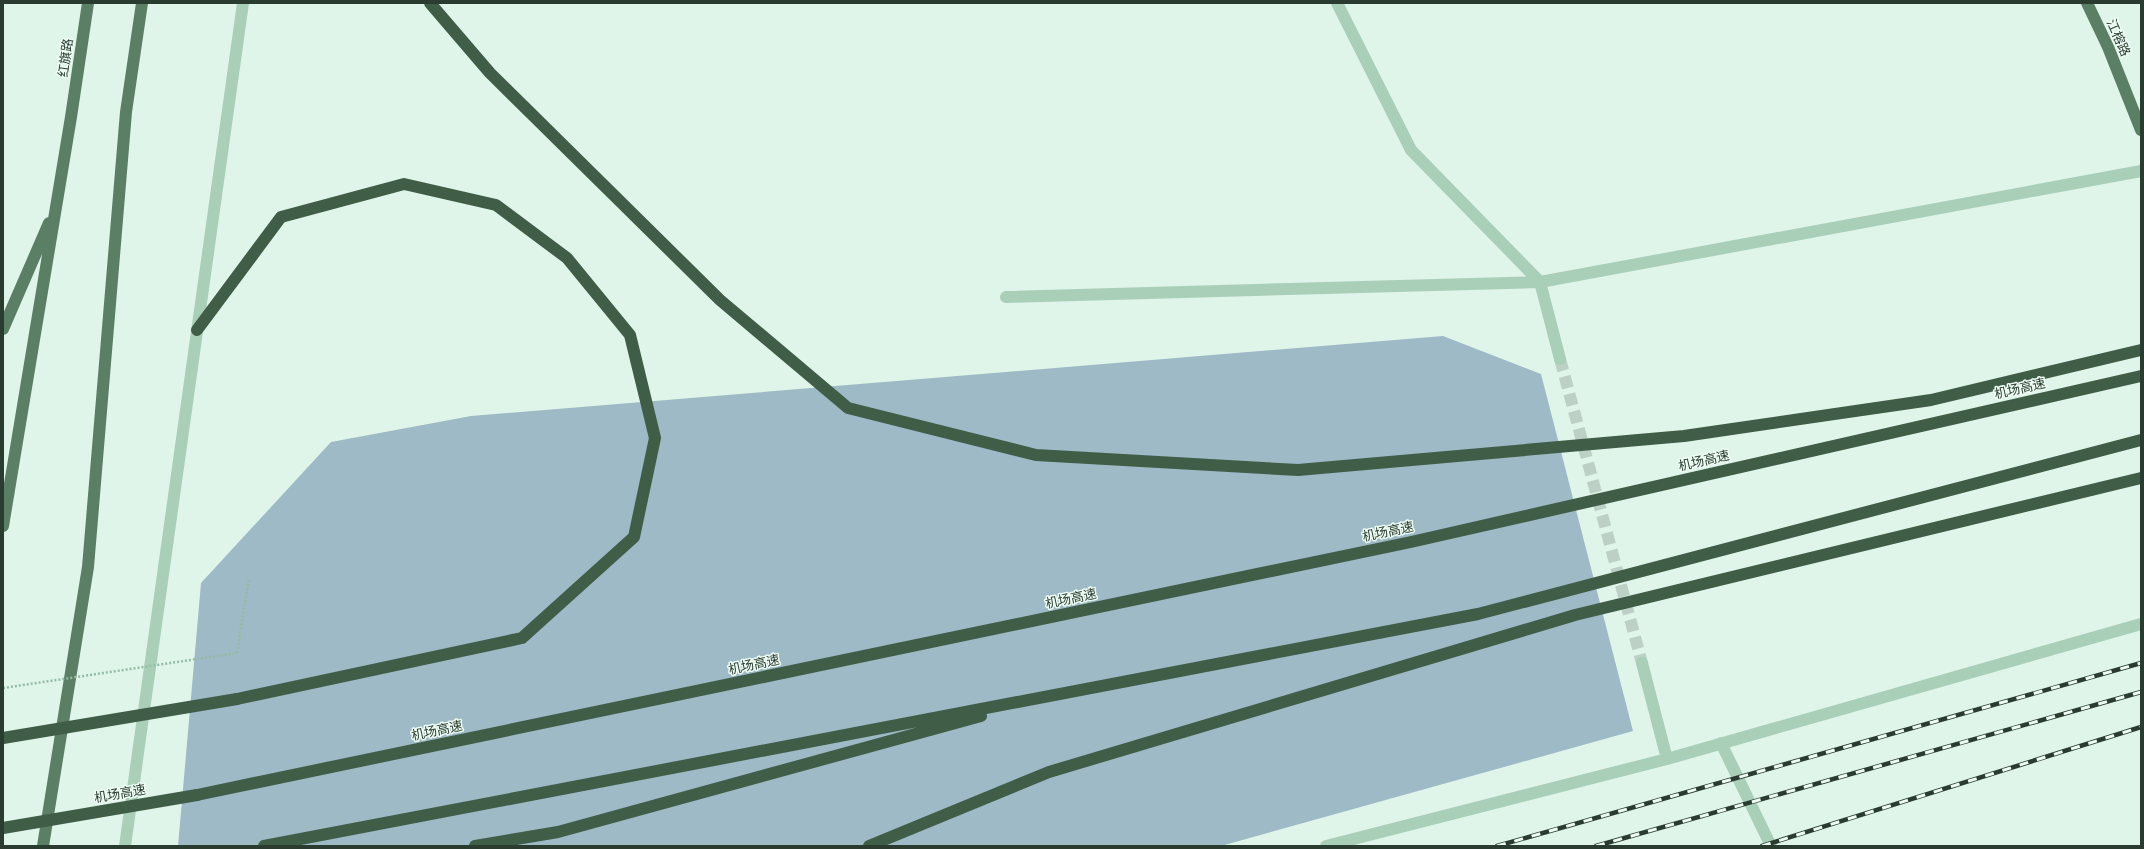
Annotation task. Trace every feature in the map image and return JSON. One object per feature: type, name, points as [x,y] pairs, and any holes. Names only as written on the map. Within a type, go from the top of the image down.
[{"type":"highway","points":[[430,3],[490,73],[720,300],[848,408],[1036,454],[1298,470],[1684,436],[1931,400],[2136,352]]},
{"type":"highway","points":[[3,738],[236,699],[522,638],[634,537],[655,438],[630,335],[567,258],[496,206],[404,184],[281,217],[197,330]]},
{"type":"highway","name":"机场高速","points":[[3,828],[197,795],[1411,542],[2140,376]]},
{"type":"highway","points":[[264,846],[1478,614],[2141,440]]},
{"type":"highway","points":[[869,846],[1049,772],[1568,617],[2141,478]]},
{"type":"highway","points":[[475,846],[558,832],[1072,691]]},
{"type":"main road","name":"红旗路","points":[[57,206],[88,3]]},
{"type":"main road","points":[[43,846],[88,567],[126,112],[142,3]]},
{"type":"main road","name":"江榕路","points":[[2086,3],[2108,47],[2141,130]]},
{"type":"main road","points":[[3,329],[57,206]]},
{"type":"main road","points":[[3,526],[57,206]]},
{"type":"street","points":[[125,846],[243,3]]},
{"type":"street","points":[[1337,3],[1410,150],[1540,282],[1560,359]]},
{"type":"street","points":[[1006,298],[1540,282],[2141,171]]},
{"type":"street","points":[[1326,846],[1667,759],[2141,624]]},
{"type":"street","points":[[1642,663],[1667,759]]},
{"type":"street","points":[[1721,743],[1771,846]]},
{"type":"path","points":[[3,688],[237,653],[249,578]]},
{"type":"shaded area","points":[[1443,336],[1541,374],[1633,731],[1221,846],[178,846],[201,583],[331,442],[471,416]]},
{"type":"tunnel","points":[[1560,359],[1642,663]]},
{"type":"railway","points":[[1497,846],[2141,663]]},
{"type":"railway","points":[[1596,846],[2141,692]]},
{"type":"railway","points":[[1762,846],[2141,727]]}]
